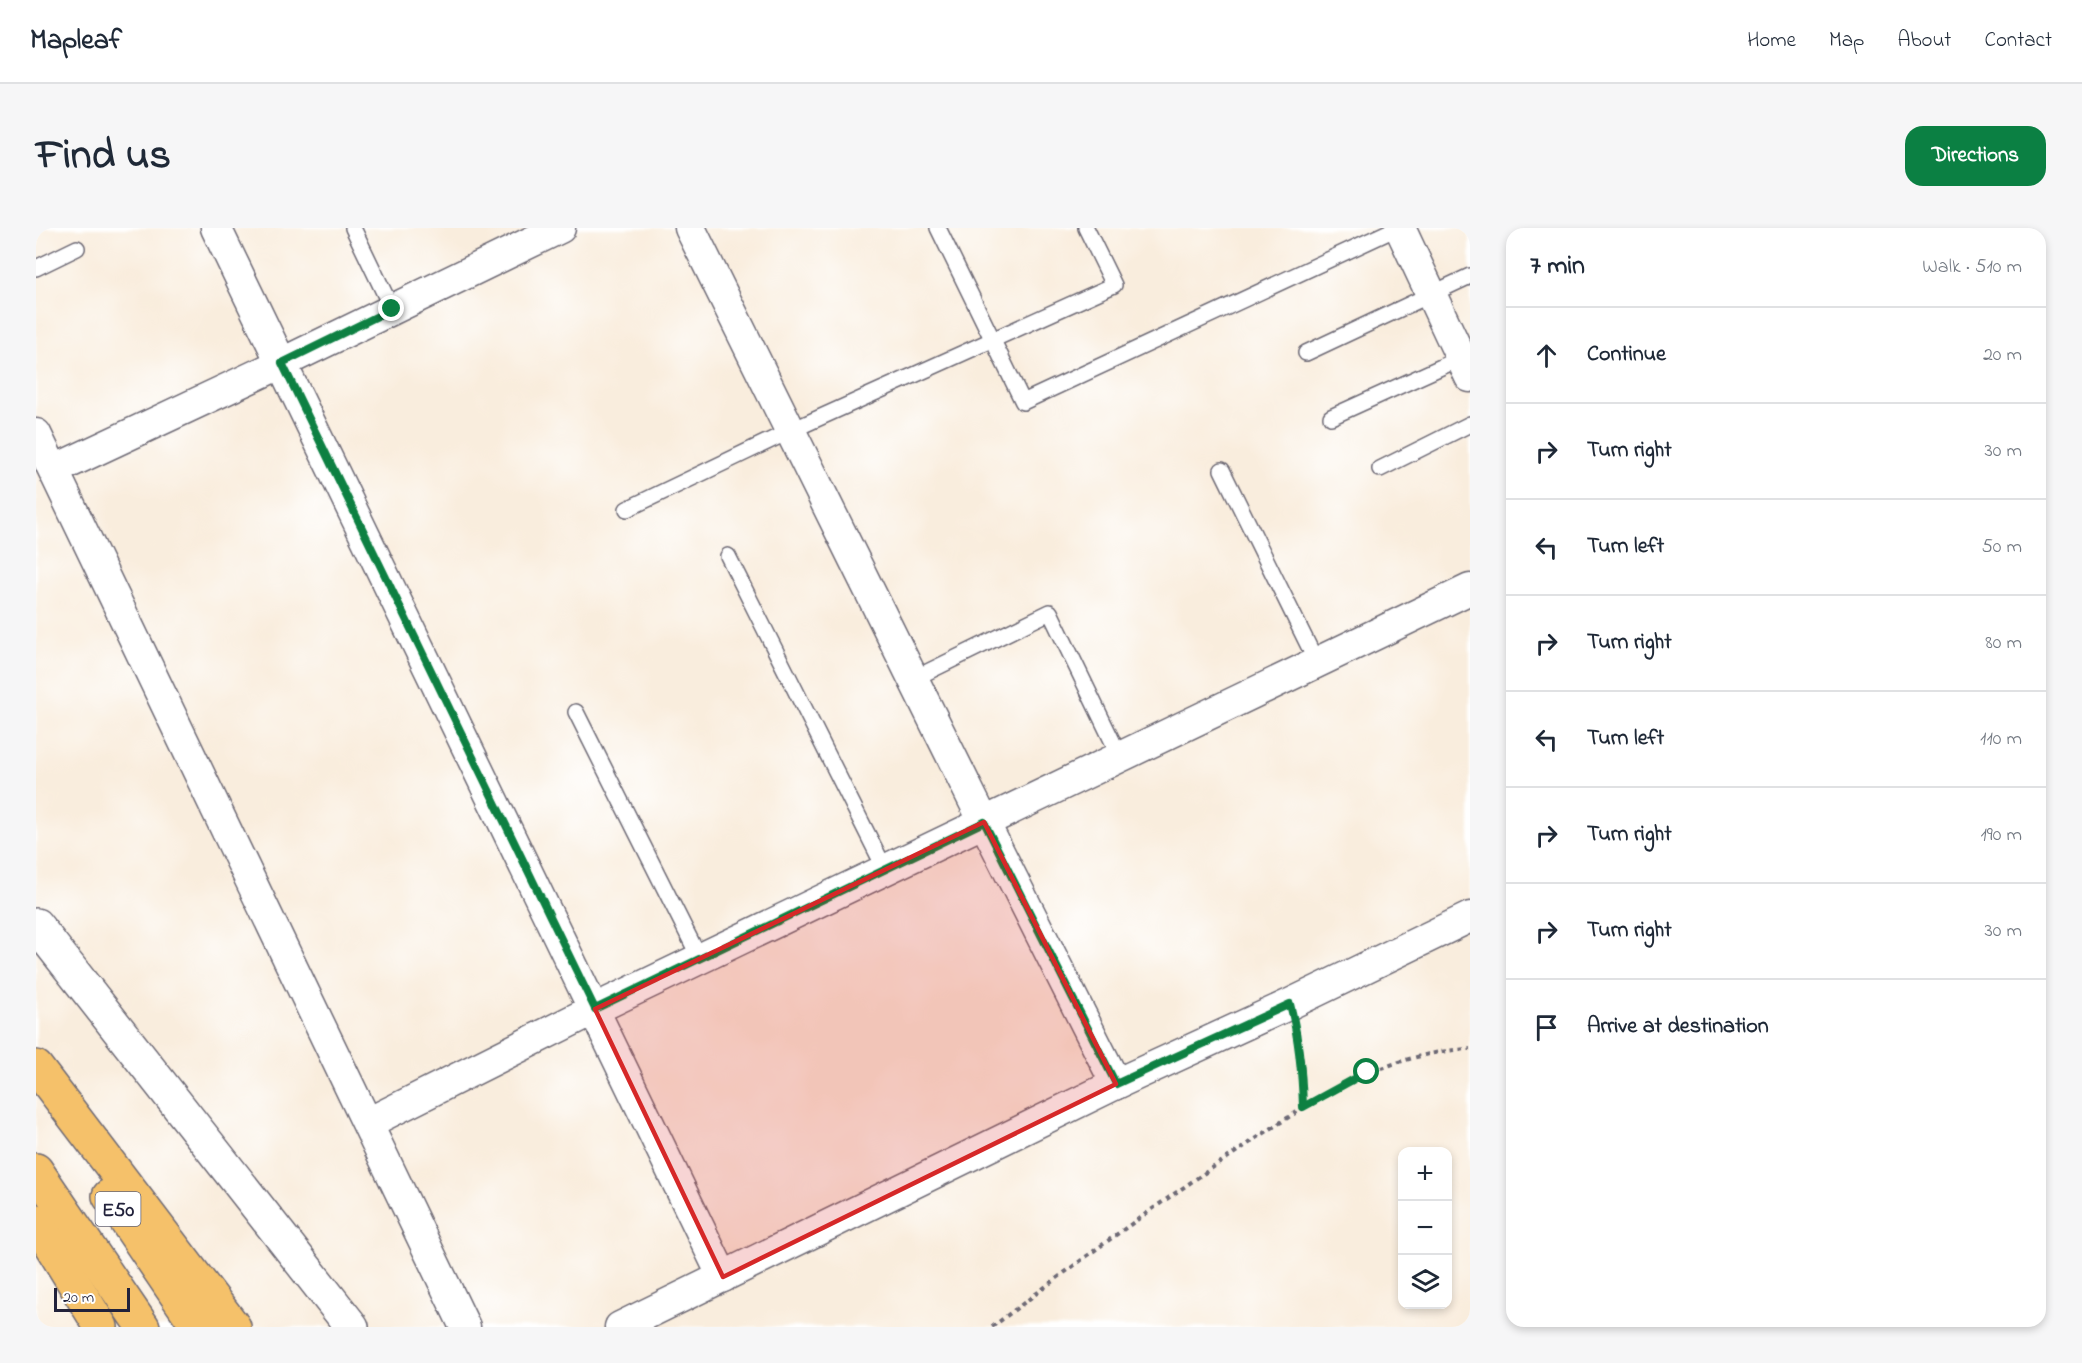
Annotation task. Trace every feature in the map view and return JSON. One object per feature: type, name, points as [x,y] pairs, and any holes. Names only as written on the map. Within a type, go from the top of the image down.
[{"type":"highway","points":[[36,1067],[234,1327]]},
{"type":"highway","name":"E50","points":[[36,1091],[198,1327]]},
{"type":"highway","name":"E50","points":[[36,1170],[143,1327]]},
{"type":"highway","points":[[36,1221],[101,1327]]},
{"type":"street","points":[[216,228],[723,1277]]},
{"type":"street","points":[[54,470],[282,363],[560,228]]},
{"type":"street","points":[[690,228],[1116,1084]]},
{"type":"street","points":[[1398,228],[1466,368]]},
{"type":"street","points":[[36,434],[465,1327]]},
{"type":"street","points":[[368,1124],[700,958],[1470,589]]},
{"type":"street","points":[[620,1327],[1116,1084],[1290,1004],[1470,917]]},
{"type":"street","points":[[36,924],[352,1327]]},
{"type":"lane","points":[[353,228],[392,309]]},
{"type":"lane","points":[[938,228],[1023,402],[1398,228]]},
{"type":"lane","points":[[627,509],[790,431],[1114,285],[1086,228]]},
{"type":"lane","points":[[36,268],[77,248]]},
{"type":"lane","points":[[1306,353],[1470,276]]},
{"type":"lane","points":[[1331,417],[1466,368]]},
{"type":"lane","points":[[1380,469],[1470,424]]},
{"type":"lane","points":[[1222,470],[1317,663]]},
{"type":"lane","points":[[728,556],[885,869]]},
{"type":"lane","points":[[913,679],[1050,612],[1120,757]]},
{"type":"lane","points":[[576,712],[700,958]]},
{"type":"path","points":[[1290,1004],[1302,1064],[1303,1107]]},
{"type":"path","points":[[992,1327],[1166,1199],[1303,1107],[1367,1072],[1404,1059],[1445,1050],[1470,1049]]},
{"type":"highlighted area","points":[[984,822],[1116,1084],[723,1277],[595,1009]]},
{"type":"route","points":[[392,309],[282,363],[595,1009],[984,822],[1116,1084],[1290,1004],[1302,1064],[1303,1107],[1367,1072]]}]
